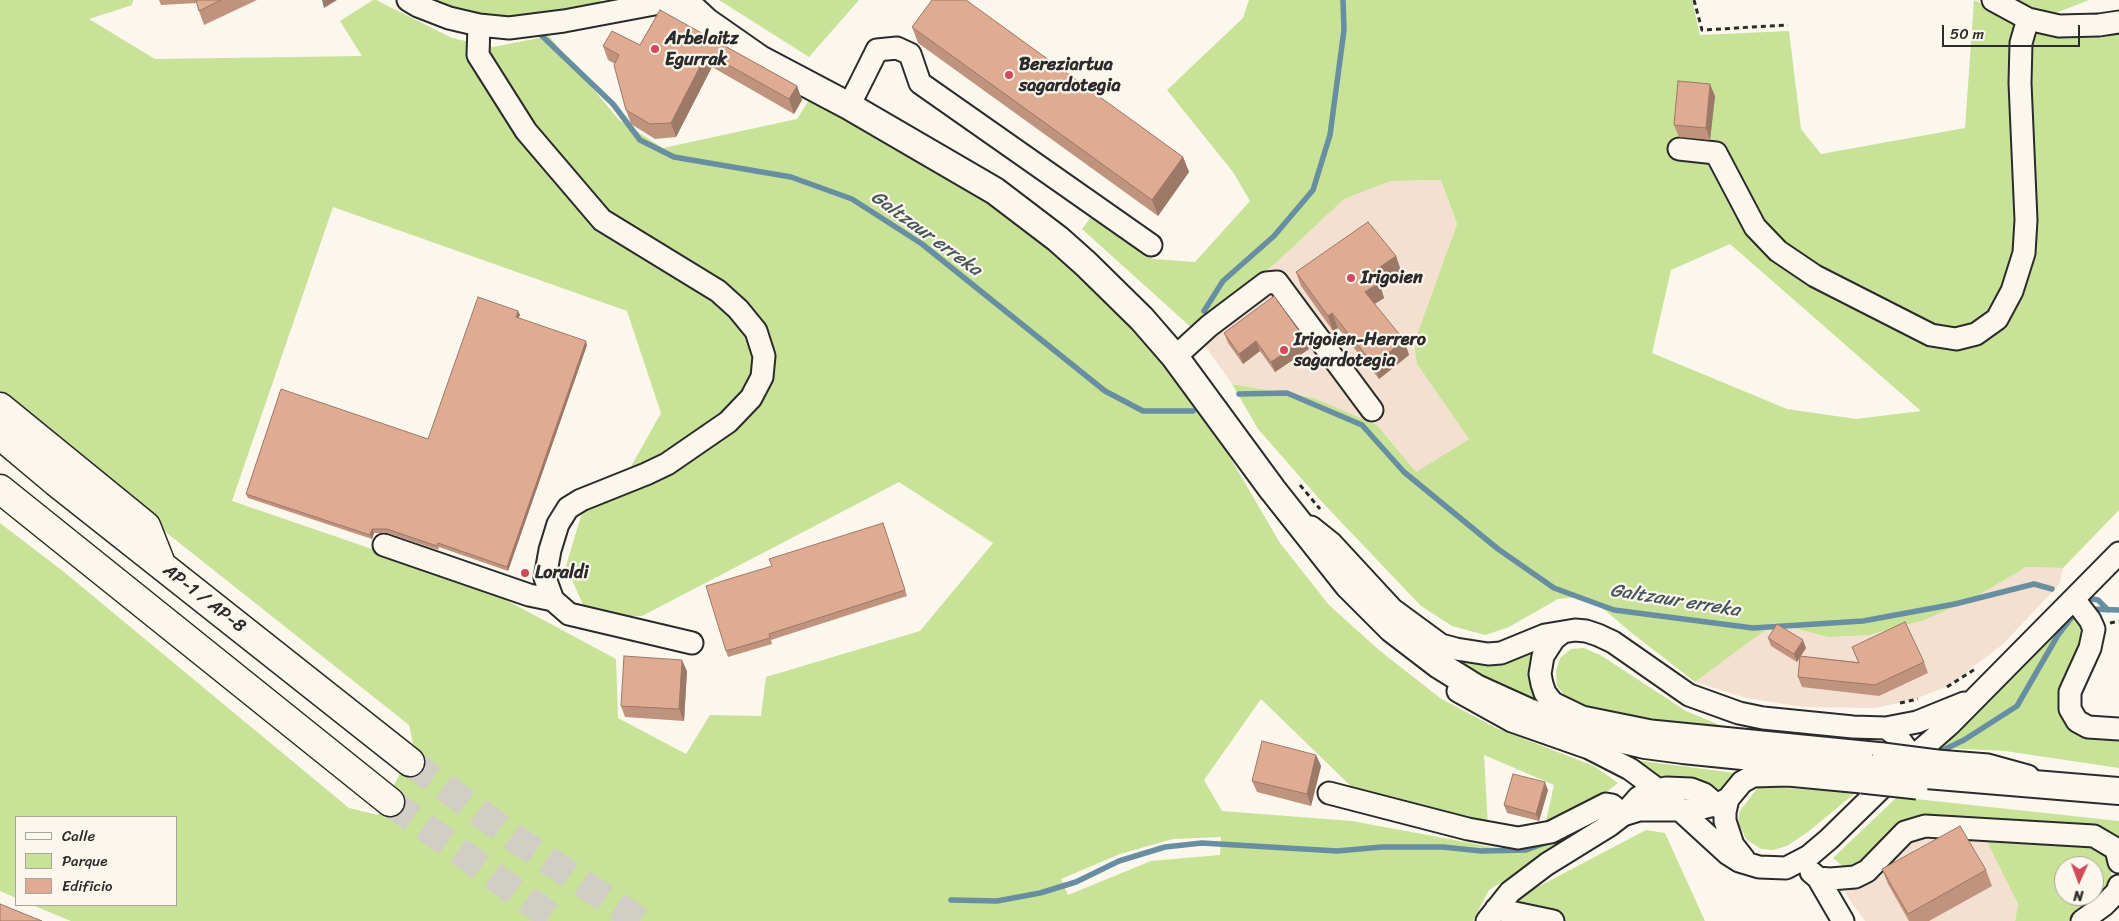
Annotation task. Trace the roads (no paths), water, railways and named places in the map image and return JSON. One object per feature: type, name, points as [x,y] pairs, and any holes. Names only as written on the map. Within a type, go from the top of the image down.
[{"type":"highway","points":[[0,407],[146,526],[161,565]]},
{"type":"highway","name":"AP-1 / AP-8","points":[[0,435],[56,482],[410,762]]},
{"type":"highway","points":[[0,489],[390,802]]},
{"type":"main road","points":[[669,1],[707,22],[760,59],[957,168],[1020,209],[1058,239],[1106,282],[1142,319],[1174,357],[1293,517],[1348,585],[1409,644],[1476,688],[1529,712],[1568,726],[1645,745],[1878,770],[1928,766],[2052,784],[2119,791]]},
{"type":"street","points":[[408,0],[449,18],[479,26],[509,28],[564,21],[669,1]]},
{"type":"street","points":[[1993,0],[2028,19],[2059,26],[2099,25],[2119,22]]},
{"type":"street","points":[[1679,149],[1716,153],[1755,227],[1778,251],[1815,276],[1932,335],[1956,339],[1976,334],[1996,319],[2012,291],[2024,253],[2026,220],[2020,83],[2021,43],[2028,19]]},
{"type":"street","points":[[479,26],[478,55],[526,131],[602,220],[718,291],[756,331],[764,356],[762,377],[751,398],[728,422],[667,464],[581,500],[568,508],[558,524],[550,550],[545,578],[553,600]]},
{"type":"street","points":[[848,106],[877,50],[897,48],[910,54],[920,83],[1151,245]]},
{"type":"street","points":[[1174,357],[1209,326],[1266,284],[1277,282],[1372,410]]},
{"type":"street","points":[[1293,517],[1331,543],[1392,609],[1441,645],[1470,652],[1501,653],[1545,635],[1575,630],[1598,635],[1629,652],[1689,695],[1739,713],[1764,718],[1832,725],[1886,728],[1949,700],[1999,672]]},
{"type":"street","points":[[384,545],[529,594],[553,600],[569,614],[692,643]]},
{"type":"street","points":[[1928,766],[1976,697],[2119,553]]},
{"type":"street","points":[[2074,599],[2090,620],[2094,629],[2090,648],[2070,692],[2070,709],[2077,721],[2088,727],[2119,729]]},
{"type":"street","points":[[1374,612],[1378,626],[1394,644],[1414,662],[1442,682],[1512,721],[1589,748],[1630,769],[1657,789],[1728,854],[1752,865],[1777,869],[1786,868],[1801,861],[1829,839],[1878,770]]},
{"type":"street","points":[[1563,632],[1554,639],[1543,656],[1540,674],[1542,684],[1553,703],[1582,717],[1651,731],[1878,770]]},
{"type":"street","points":[[1832,725],[1862,723],[1918,713],[1976,697]]},
{"type":"street","points":[[1752,865],[1740,855],[1733,845],[1725,822],[1724,805],[1742,782],[1753,776],[1762,775],[1878,770],[1906,759],[1918,713]]},
{"type":"street","points":[[1918,713],[1928,726],[1928,766]]},
{"type":"street","points":[[1886,728],[1897,736],[1908,751]]},
{"type":"street","points":[[1928,766],[2119,801]]},
{"type":"street","points":[[1627,810],[1633,787],[1630,769]]},
{"type":"street","points":[[1492,915],[1510,892],[1548,864],[1610,825],[1638,798],[1657,789],[1677,787],[1691,789],[1724,805]]},
{"type":"street","points":[[1329,793],[1468,829],[1518,838],[1551,832],[1606,804],[1627,810],[1682,811],[1724,805]]},
{"type":"street","points":[[1818,878],[1843,878],[1861,874],[1867,871],[1905,832],[1925,826],[2094,836],[2116,849],[2119,862]]},
{"type":"street","points":[[1801,861],[1818,878],[1843,921]]},
{"type":"street","points":[[2082,921],[2104,905],[2117,892],[2119,886]]},
{"type":"street","points":[[1492,915],[1553,921]]},
{"type":"waterway","points":[[1204,311],[1223,281],[1274,236],[1313,190],[1330,135],[1344,30],[1343,0]]},
{"type":"waterway","name":"Galtzaur erreka","points":[[539,33],[613,104],[640,140],[674,157],[791,177],[852,199],[922,244],[1105,391],[1143,411],[1193,411]]},
{"type":"waterway","name":"Galtzaur erreka","points":[[1239,394],[1287,393],[1362,425],[1404,472],[1498,549],[1554,588],[1614,610],[1753,628],[1863,621],[1955,604],[2034,584],[2052,589]]},
{"type":"waterway","name":"Galtzaur erreka","points":[[2088,598],[2098,600],[2108,610]]},
{"type":"waterway","name":"Galtzaur erreka","points":[[2090,609],[2119,610]]},
{"type":"waterway","points":[[1939,752],[1964,740],[2017,706],[2058,635],[2072,617]]},
{"type":"waterway","points":[[951,900],[997,901],[1040,893],[1076,882],[1119,861],[1165,847],[1202,843],[1337,851],[1382,847],[1443,847],[1481,851],[1526,850],[1545,843]]},
{"type":"tunnel","points":[[410,762],[520,842],[640,921]]},
{"type":"tunnel","points":[[390,802],[557,921]]},
{"type":"place","name":"Arbelaitz Egurrak","points":[[655,49]]},
{"type":"place","name":"Bereziartua sagardotegia","points":[[1009,75]]},
{"type":"place","name":"Irigoien","points":[[1351,278]]},
{"type":"place","name":"Irigoien-Herrero sagardotegia","points":[[1284,350]]},
{"type":"place","name":"Loraldi","points":[[525,573]]}]
